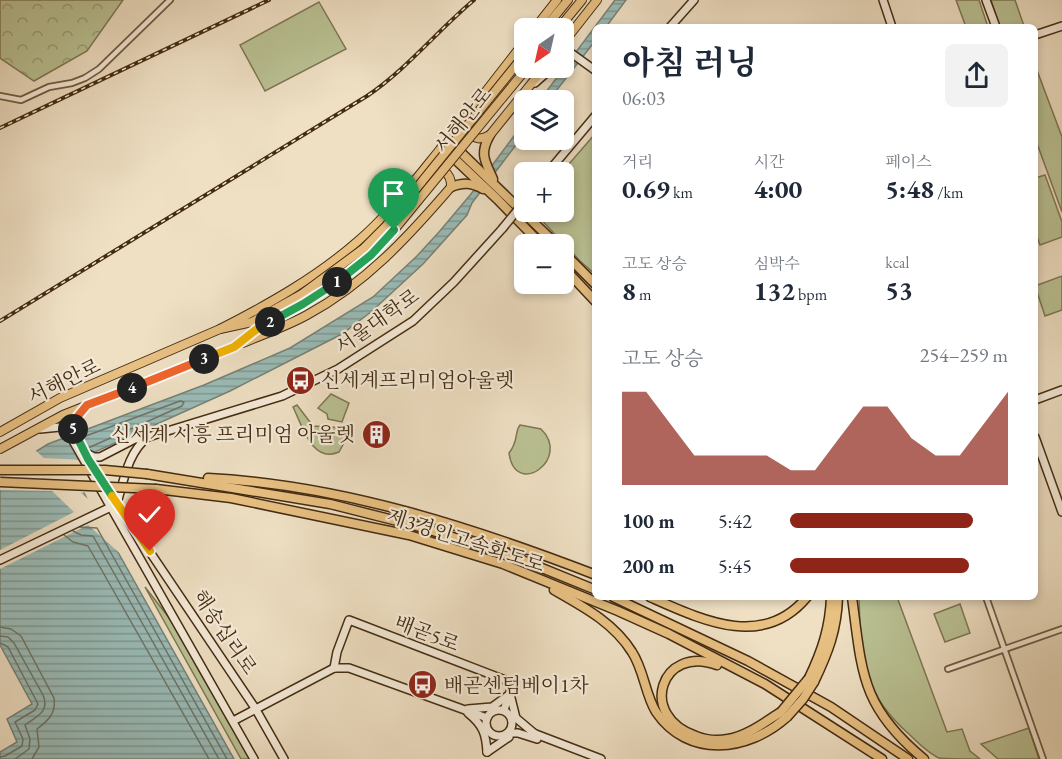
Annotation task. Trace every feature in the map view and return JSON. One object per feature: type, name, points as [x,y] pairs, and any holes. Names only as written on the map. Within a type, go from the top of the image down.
[{"type":"highway","points":[[451,187],[477,173],[485,144],[490,135]]},
{"type":"highway","points":[[445,143],[545,234]]},
{"type":"highway","points":[[477,173],[496,191],[533,234]]},
{"type":"highway","points":[[574,263],[592,281]]},
{"type":"highway","points":[[574,279],[592,298]]},
{"type":"highway","name":"제3경인고속화도로","points":[[0,470],[105,470],[147,474],[330,504],[413,525],[505,553],[592,588]]},
{"type":"highway","points":[[162,476],[255,481],[307,489],[403,510],[526,548],[592,573]]},
{"type":"highway","name":"제3경인고속화도로","points":[[0,482],[156,489],[231,498],[398,533],[503,564],[649,625],[765,684],[882,759]]},
{"type":"highway","points":[[503,564],[582,605],[612,627],[633,653],[655,711],[672,732],[707,747],[727,747],[753,740],[779,724],[784,714],[812,680],[830,649],[838,600]]},
{"type":"highway","points":[[619,600],[748,661],[831,707],[908,759]]},
{"type":"highway","points":[[658,600],[719,624],[744,628],[782,618],[797,609],[804,600]]},
{"type":"highway","points":[[812,680],[823,648],[831,614],[831,600]]},
{"type":"highway","points":[[852,600],[860,663],[871,698],[901,740],[924,759]]},
{"type":"highway","points":[[765,684],[706,660],[689,662],[672,670],[666,679],[661,697],[662,705],[668,717],[683,732],[707,740],[729,739],[784,714]]},
{"type":"main road","points":[[542,18],[557,0]]},
{"type":"main road","points":[[553,18],[568,0]]},
{"type":"main road","points":[[567,18],[582,0]]},
{"type":"main road","points":[[574,29],[597,0]]},
{"type":"main road","points":[[673,24],[694,0]]},
{"type":"main road","points":[[883,0],[891,24]]},
{"type":"main road","points":[[986,0],[995,24]]},
{"type":"main road","points":[[1038,34],[1062,26]]},
{"type":"main road","points":[[220,329],[268,304],[315,275],[358,242],[381,220],[426,167],[514,55]]},
{"type":"main road","points":[[574,56],[592,67]]},
{"type":"main road","name":"서해안로","points":[[0,432],[60,398],[220,329],[252,322],[302,294],[363,249],[386,226],[514,68]]},
{"type":"main road","name":"서해안로","points":[[0,449],[63,415],[234,347],[257,329],[339,281],[371,255],[519,78]]},
{"type":"main road","points":[[526,90],[536,78]]},
{"type":"main road","points":[[528,90],[541,78]]},
{"type":"main road","points":[[466,117],[464,124],[473,138],[480,140],[490,135],[514,105]]},
{"type":"main road","points":[[589,123],[592,116]]},
{"type":"main road","points":[[556,162],[592,120]]},
{"type":"main road","points":[[234,347],[306,316],[347,291],[381,264],[408,237],[451,187],[452,180],[447,173],[432,166],[426,167]]},
{"type":"main road","name":"서울대학로","points":[[84,452],[100,458],[135,439],[282,396],[338,369],[413,321],[454,282],[514,214]]},
{"type":"main road","points":[[1038,399],[1062,390]]},
{"type":"main road","name":"해송십리로","points":[[87,405],[73,422],[73,428],[84,452],[254,759]]},
{"type":"main road","name":"해송십리로","points":[[37,429],[60,427],[68,432],[83,462],[183,599],[255,708],[284,759]]},
{"type":"main road","points":[[0,560],[114,505],[138,444],[148,437]]},
{"type":"main road","points":[[1038,445],[1062,512]]},
{"type":"main road","name":"배곧5로","points":[[334,668],[337,652],[349,620],[513,683],[510,694]]},
{"type":"main road","points":[[233,722],[255,708],[334,668],[350,668],[487,718]]},
{"type":"main road","points":[[464,709],[488,708],[510,694]]},
{"type":"main road","points":[[504,710],[510,694]]},
{"type":"main road","points":[[510,694],[516,718],[534,736]]},
{"type":"main road","points":[[464,709],[482,726],[486,738],[485,756]]},
{"type":"main road","points":[[591,759],[534,736],[520,728],[504,710],[496,710],[487,718],[486,727],[494,735],[518,733],[534,736],[601,759]]},
{"type":"main road","points":[[508,733],[512,721]]},
{"type":"main road","points":[[485,756],[494,735]]},
{"type":"main road","points":[[485,756],[505,739],[534,736]]},
{"type":"street","points":[[0,96],[21,100],[50,87],[85,78],[99,69],[170,0]]},
{"type":"street","points":[[987,600],[1043,759]]},
{"type":"street","points":[[948,669],[1062,629]]},
{"type":"green space","points":[[0,0],[123,0],[87,51],[34,81],[0,58]]},
{"type":"green space","points":[[956,0],[979,0],[987,24],[965,24]]},
{"type":"green space","points":[[991,0],[1015,0],[1023,24],[999,24]]},
{"type":"green space","points":[[319,2],[346,49],[265,91],[240,45]]},
{"type":"green space","points":[[1038,73],[1062,137],[1062,212],[1038,146]]},
{"type":"green space","points":[[592,137],[592,271],[574,255],[574,234],[555,234],[543,222],[574,222],[574,162],[571,162]]},
{"type":"green space","points":[[1045,175],[1062,222],[1062,237],[1040,245],[1038,239],[1038,177]]},
{"type":"green space","points":[[1062,276],[1062,310],[1045,316],[1038,295],[1038,285]]},
{"type":"green space","points":[[331,394],[349,403],[342,422],[328,419],[327,414],[318,408]]},
{"type":"green space","points":[[297,405],[313,426],[345,428],[345,441],[339,452],[322,453],[315,448],[304,432],[293,407]]},
{"type":"green space","points":[[520,425],[541,429],[549,441],[550,452],[546,462],[539,470],[530,474],[521,473],[513,466],[509,453]]},
{"type":"green space","points":[[145,587],[170,619],[250,759],[241,759]]},
{"type":"green space","points":[[859,600],[898,600],[947,732],[962,729],[970,751],[980,759],[939,758],[927,751],[894,719],[873,689],[863,656]]},
{"type":"green space","points":[[960,604],[970,633],[945,642],[934,614]]},
{"type":"green space","points":[[1029,728],[1039,759],[998,759],[981,744]]},
{"type":"water","points":[[615,0],[626,0],[608,24],[597,24]]},
{"type":"water","points":[[592,31],[592,45],[574,68],[574,55]]},
{"type":"water","points":[[556,78],[566,78],[557,90],[548,90]]},
{"type":"water","points":[[514,136],[514,148],[472,203],[467,215],[423,264],[372,311],[342,334],[230,391],[68,464],[89,504],[82,512],[82,520],[101,522],[234,759],[0,759],[0,752],[17,742],[7,719],[32,704],[0,645],[0,474],[48,444],[204,385],[290,348],[373,297],[417,256],[471,194]]},
{"type":"pier","points":[[34,449],[44,458],[85,460],[72,465],[86,492],[81,493],[92,502],[91,510],[84,514],[85,519],[101,518],[124,557],[88,525],[0,569],[0,550],[74,512],[52,491],[0,490],[0,471]]},
{"type":"railway","points":[[0,128],[269,0]]},
{"type":"railway","points":[[0,321],[367,96],[409,62],[474,0]]},
{"type":"place","name":"신세계프리미엄아울렛","points":[[300,380]]},
{"type":"place","name":"신세계 시흥 프리미엄 아울렛","points":[[376,434]]},
{"type":"place","name":"배곧센텀베이1차","points":[[423,685]]},
{"type":"route","points":[[150,551],[88,459],[73,428],[76,417],[87,405],[234,347],[257,329],[339,281],[371,255],[394,230]]}]
